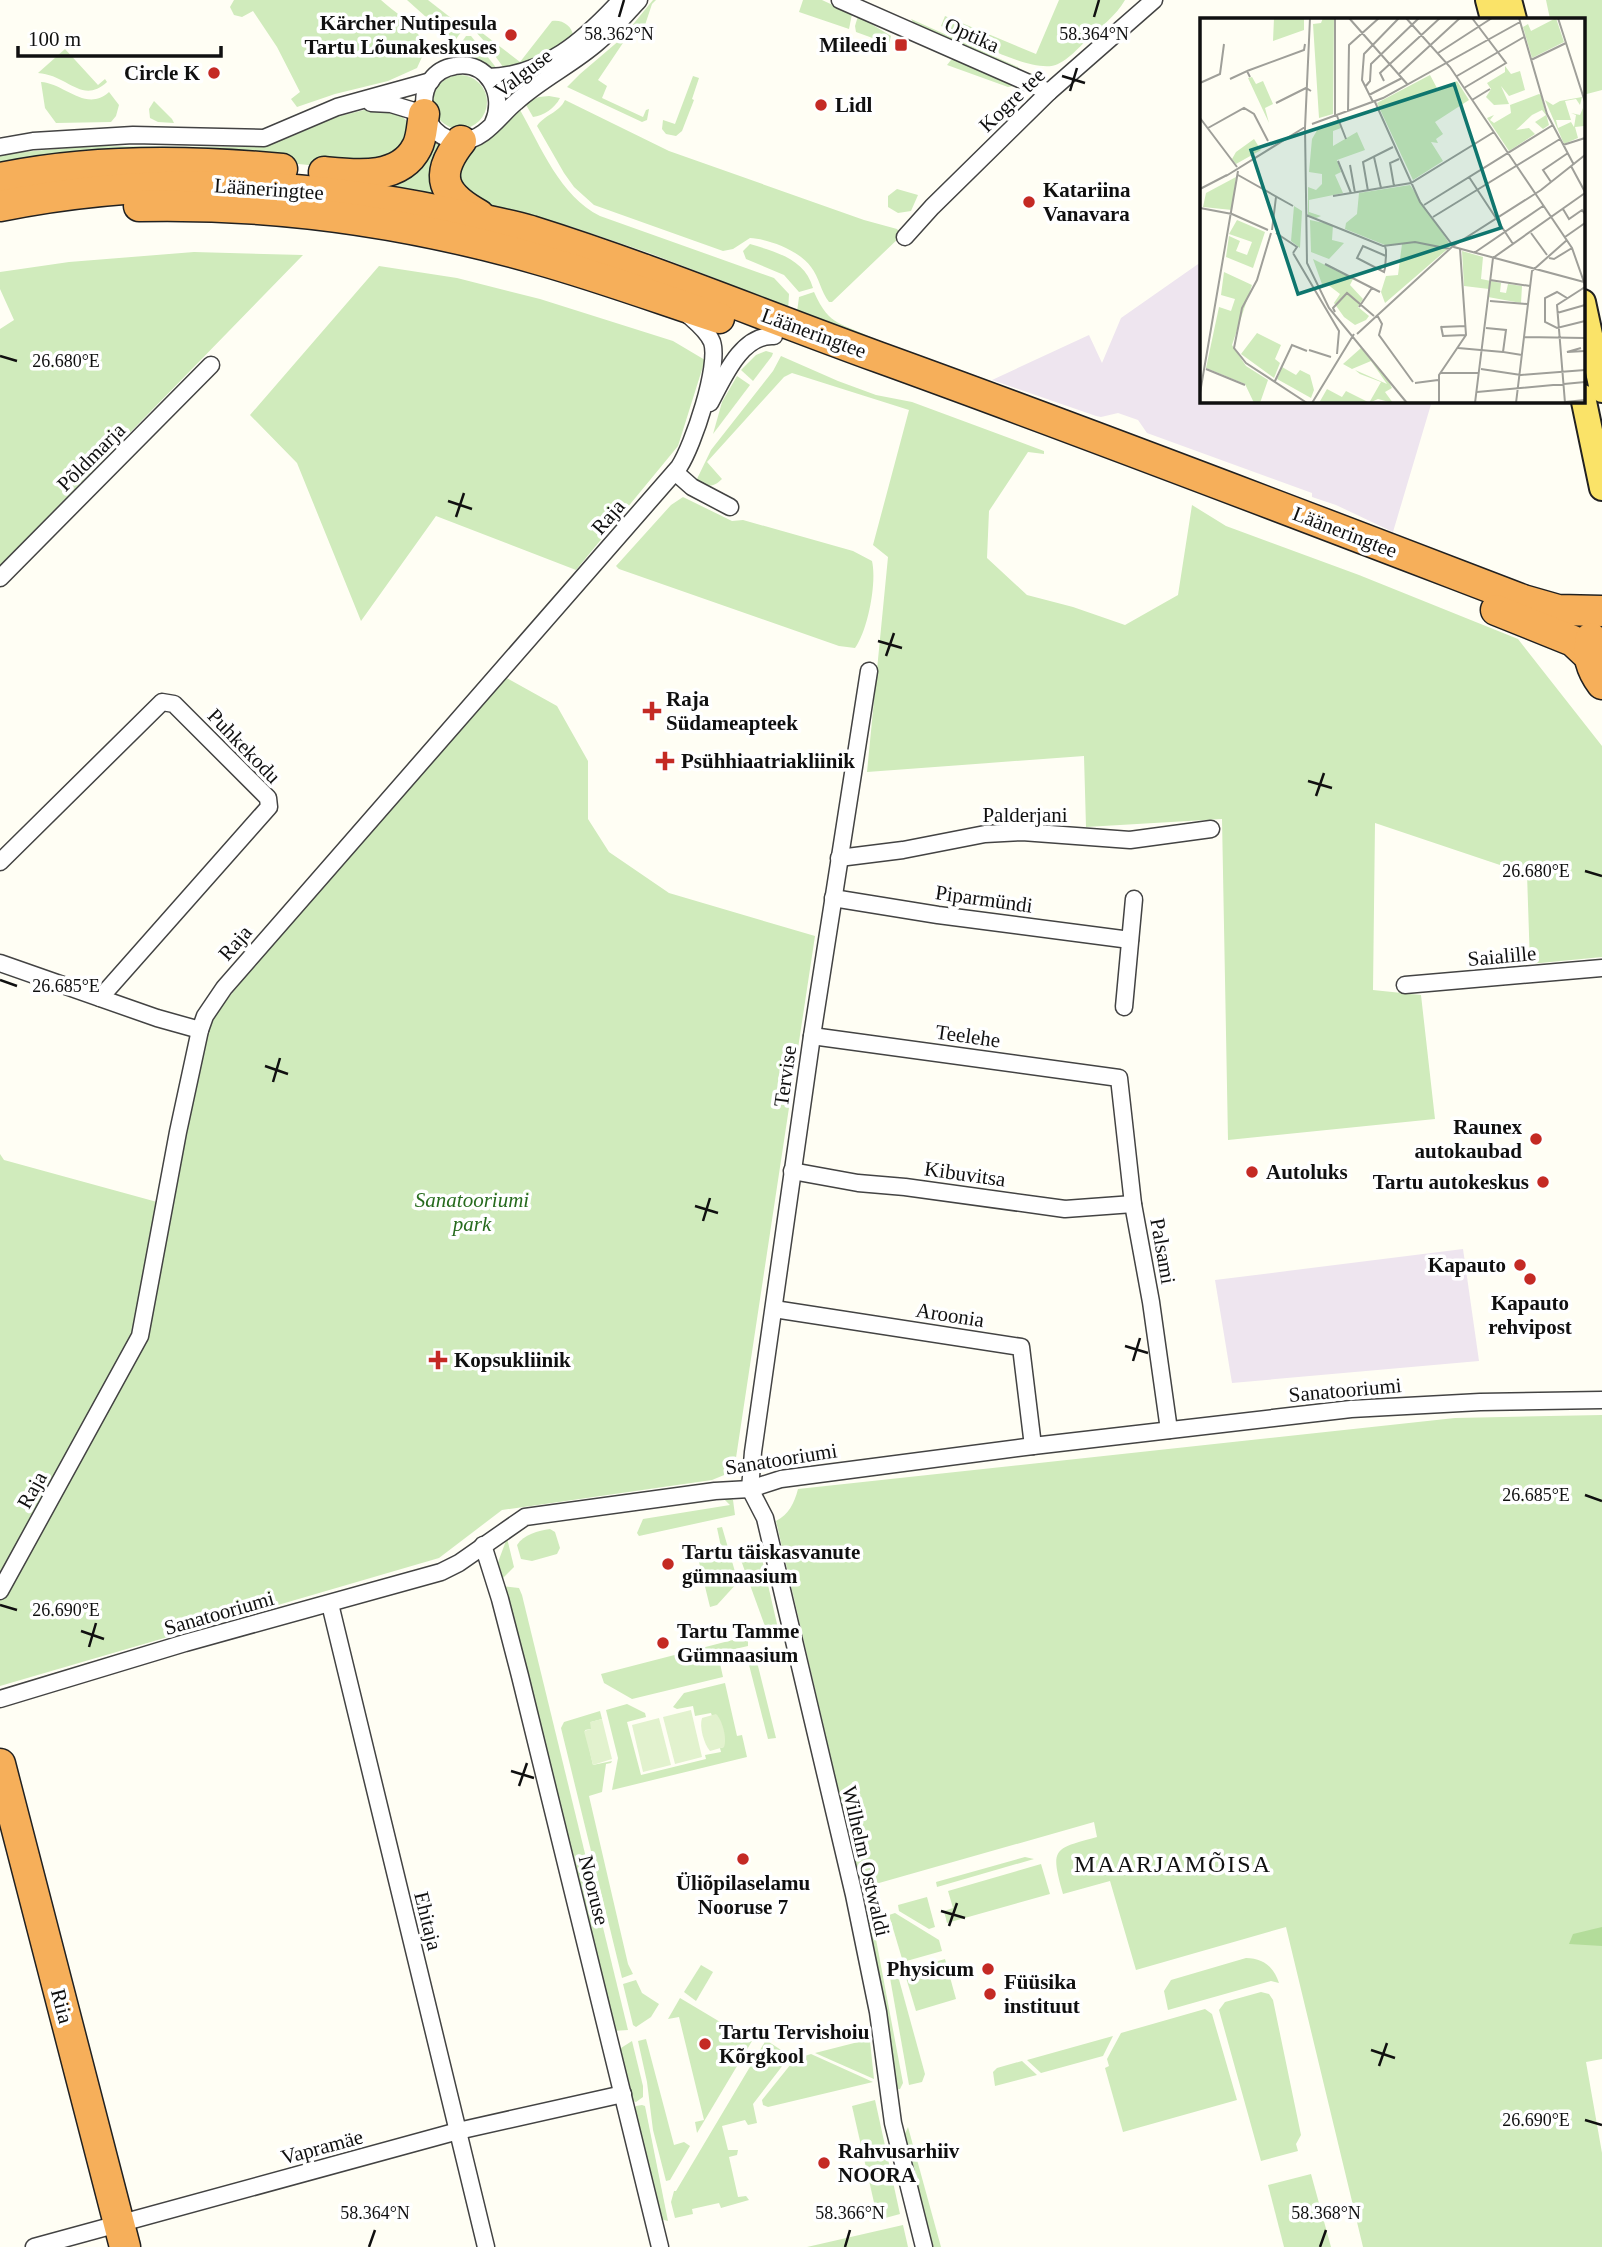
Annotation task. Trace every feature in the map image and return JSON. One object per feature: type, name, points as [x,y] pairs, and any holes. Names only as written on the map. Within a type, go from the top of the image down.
[{"type":"highway","points":[[0,178],[86,166],[144,163],[221,164],[372,174],[398,167],[410,157],[420,139],[424,114]]},
{"type":"highway","points":[[461,141],[445,168],[445,185],[461,205],[489,221]]},
{"type":"highway","points":[[0,188],[112,180],[194,184]]},
{"type":"highway","name":"Lääneringtee","points":[[0,208],[55,195],[194,184],[357,195],[528,230],[654,273],[1117,444],[1523,600],[1558,610],[1602,611]]},
{"type":"highway","points":[[0,220],[143,205]]},
{"type":"highway","name":"Lääneringtee","points":[[0,208],[143,205],[320,215],[409,228],[537,259],[774,336],[1132,469],[1535,625],[1573,641],[1589,656],[1595,676],[1602,684]]},
{"type":"highway","points":[[1589,656],[1590,640],[1602,620]]},
{"type":"highway","name":"Riia","points":[[0,1764],[116,2236]]},
{"type":"highway","name":"Riia","points":[[0,1816],[116,2236]]},
{"type":"main road","points":[[1488,0],[1493,18]]},
{"type":"main road","points":[[1509,0],[1514,18]]},
{"type":"main road","points":[[1584,307],[1602,390]]},
{"type":"main road","points":[[1584,402],[1602,488]]},
{"type":"street","name":"Valguse","points":[[488,77],[521,74],[563,54],[588,34],[621,0]]},
{"type":"street","name":"Valguse","points":[[461,141],[483,134],[493,122],[540,83],[597,43],[639,0]]},
{"type":"street","name":"Optika","points":[[840,0],[1049,92]]},
{"type":"street","name":"Kogre tee","points":[[905,237],[1049,92],[1154,0]]},
{"type":"street","name":"Valguse","points":[[0,147],[33,141],[134,135],[264,138],[337,107],[430,81],[444,69],[454,66],[475,68],[488,77],[497,91],[498,99],[493,122]]},
{"type":"street","points":[[430,81],[423,101],[424,114],[434,129],[442,135],[461,141]]},
{"type":"street","points":[[362,102],[391,104],[424,114]]},
{"type":"street","name":"Raja","points":[[0,1591],[140,1336],[178,1132],[205,1016],[224,988],[675,472],[686,456],[711,376],[714,351],[707,333],[674,303]]},
{"type":"street","name":"Raja","points":[[696,430],[736,359],[757,339],[774,336]]},
{"type":"street","name":"Põldmarja","points":[[0,578],[211,365]]},
{"type":"street","points":[[675,472],[692,487],[730,507]]},
{"type":"street","name":"Tervise","points":[[750,1489],[792,1171],[869,671]]},
{"type":"street","name":"Puhkekodu","points":[[0,862],[162,702],[174,704],[268,798],[269,807],[100,998]]},
{"type":"street","name":"Palderjani","points":[[839,858],[903,850],[985,834],[1022,832],[1130,840],[1211,829]]},
{"type":"street","name":"Piparmündi","points":[[833,898],[938,915],[1130,940]]},
{"type":"street","points":[[1124,1007],[1134,899]]},
{"type":"street","points":[[0,963],[157,1018],[200,1030]]},
{"type":"street","name":"Saialille","points":[[1405,985],[1602,968]]},
{"type":"street","name":"Teelehe","points":[[812,1036],[1119,1078]]},
{"type":"street","name":"Palsami","points":[[1119,1078],[1133,1204],[1151,1302],[1169,1430]]},
{"type":"street","name":"Kibuvitsa","points":[[792,1171],[858,1183],[1065,1209],[1133,1204]]},
{"type":"street","name":"Aroonia","points":[[774,1309],[1021,1347],[1033,1446]]},
{"type":"street","name":"Sanatooriumi","points":[[0,1699],[185,1643],[441,1572],[459,1563],[525,1517],[702,1492],[750,1489],[781,1479],[1033,1446],[1351,1409],[1480,1402],[1602,1400]]},
{"type":"street","name":"Wilhelm Ostwaldi","points":[[750,1489],[765,1518],[854,1895],[878,2012],[893,2123],[924,2247]]},
{"type":"street","name":"Nooruse","points":[[483,1545],[520,1676],[660,2247]]},
{"type":"street","name":"Ehitaja","points":[[330,1604],[486,2247]]},
{"type":"street","name":"Vapramäe","points":[[34,2247],[116,2236],[458,2131],[623,2094]]},
{"type":"shaded area","points":[[1200,263],[1200,402],[1432,402],[1393,532],[1336,505],[1312,497],[1312,493],[1147,433],[1138,420],[1118,413],[1096,416],[992,380],[1089,335],[1102,363],[1121,318]]},
{"type":"shaded area","points":[[1463,1249],[1479,1361],[1232,1383],[1215,1280]]},
{"type":"green space","points":[[234,0],[381,0],[416,31],[427,56],[422,57],[417,68],[388,81],[297,107],[291,99],[300,92],[277,47],[253,11],[242,17],[234,15],[230,7]]},
{"type":"green space","points":[[407,0],[428,0],[460,25],[461,32],[454,42]]},
{"type":"green space","points":[[653,0],[656,0],[652,4],[641,37],[631,31],[598,80],[607,86],[602,98],[643,117],[649,109],[647,120],[642,122],[567,87],[621,39]]},
{"type":"green space","points":[[803,0],[822,0],[852,14],[849,29],[799,12]]},
{"type":"green space","points":[[1059,0],[1125,0],[1070,56],[1058,64],[1047,66],[1017,60],[941,26],[945,16],[1036,54]]},
{"type":"green space","points":[[1546,0],[1602,0],[1602,90],[1584,95],[1584,18],[1550,18]]},
{"type":"green space","points":[[858,16],[891,36],[889,44],[856,32]]},
{"type":"green space","points":[[464,19],[520,62],[552,21],[566,24],[573,35],[562,48],[506,71]]},
{"type":"green space","points":[[911,19],[1018,67],[1021,72],[916,26]]},
{"type":"green space","points":[[466,36],[471,36],[498,70],[481,63],[459,46]]},
{"type":"green space","points":[[65,49],[98,85],[105,79],[107,82],[90,91],[82,90],[58,78],[38,73]]},
{"type":"green space","points":[[951,60],[957,60],[1014,86],[1008,87],[947,65]]},
{"type":"green space","points":[[460,75],[479,83],[487,102],[479,121],[460,129],[441,121],[433,102],[441,83]]},
{"type":"green space","points":[[693,76],[699,78],[682,131],[676,136],[666,134],[662,129],[663,120],[675,124]]},
{"type":"green space","points":[[41,82],[83,98],[100,98],[109,92],[119,105],[116,116],[111,122],[56,123],[45,108]]},
{"type":"green space","points":[[549,96],[560,98],[548,111],[533,117],[525,103]]},
{"type":"green space","points":[[565,100],[669,151],[864,220],[897,229],[902,235],[829,302],[811,267],[800,256],[784,247],[750,238],[733,249],[723,251],[594,205],[574,187],[537,126]]},
{"type":"green space","points":[[154,101],[174,123],[158,122],[150,118],[149,109]]},
{"type":"green space","points":[[368,109],[392,112],[406,120],[410,126],[401,153],[340,168],[235,158],[0,171],[0,154],[89,146],[255,147],[288,138],[336,117]]},
{"type":"green space","points":[[520,110],[553,169],[586,207],[600,216],[774,278],[789,294],[788,312],[717,279],[649,253],[572,227],[486,204],[456,183],[467,149]]},
{"type":"green space","points":[[433,139],[446,146],[439,196],[349,182]]},
{"type":"green space","points":[[897,189],[918,195],[911,211],[898,213],[888,207],[888,196]]},
{"type":"green space","points":[[750,244],[796,263],[809,278],[813,288],[799,292],[784,275],[746,259],[743,251]]},
{"type":"green space","points":[[194,252],[303,255],[0,566],[0,329],[14,320],[0,289],[0,272],[69,262]]},
{"type":"green space","points":[[379,266],[457,278],[540,299],[673,341],[705,360],[678,446],[576,570],[436,516],[361,621],[297,463],[250,415]]},
{"type":"green space","points":[[814,292],[831,318],[872,338],[797,312],[799,297]]},
{"type":"green space","points":[[766,351],[773,353],[772,356],[753,381],[741,370],[756,355]]},
{"type":"green space","points":[[781,356],[876,395],[912,402],[1044,451],[1044,454],[1028,452],[989,511],[987,558],[1027,595],[1125,625],[1178,595],[1192,505],[1226,526],[1359,575],[1518,639],[1602,746],[1602,957],[1530,964],[1527,874],[1375,823],[1373,990],[1421,995],[1435,1119],[1228,1140],[1222,819],[1086,827],[1084,756],[867,772],[888,557],[873,545],[909,410],[792,373],[784,377],[707,462],[722,479],[710,486],[696,481],[711,450],[773,371]]},
{"type":"green space","points":[[737,376],[750,385],[713,434],[722,402]]},
{"type":"green space","points":[[683,497],[732,521],[743,520],[853,551],[872,561],[870,606],[864,630],[855,648],[839,646],[619,569],[616,566],[671,505]]},
{"type":"green space","name":"Sanatooriumi park","points":[[505,677],[557,706],[588,761],[588,819],[609,852],[669,893],[815,936],[734,1471],[712,1480],[502,1510],[439,1558],[0,1686],[0,1154],[4,1160],[168,1205],[208,1023],[312,894]]},
{"type":"green space","points":[[1602,1415],[1602,2059],[1586,2062],[1602,2153],[1602,2247],[1363,2247],[1286,1927],[1136,1970],[1110,1881],[1063,1894],[1056,1859],[1063,1848],[1097,1837],[1094,1822],[879,1883],[863,1882],[858,1875],[776,1521],[790,1508],[798,1489],[1455,1418]]},
{"type":"green space","points":[[726,1497],[733,1500],[735,1515],[639,1536],[637,1533],[643,1519],[730,1505],[724,1499]]},
{"type":"green space","points":[[722,1527],[738,1582],[717,1605],[710,1607],[699,1562],[723,1556],[717,1528]]},
{"type":"green space","points":[[550,1529],[555,1532],[560,1548],[557,1554],[532,1561],[521,1559],[517,1545],[520,1541]]},
{"type":"green space","points":[[507,1538],[514,1567],[502,1579],[497,1565]]},
{"type":"green space","points":[[759,1546],[780,1637],[770,1640],[738,1552]]},
{"type":"green space","points":[[502,1586],[519,1588],[522,1595],[628,2030],[613,2031]]},
{"type":"green space","points":[[748,1636],[748,1646],[722,1652],[723,1658],[719,1659],[723,1677],[632,1699],[604,1683],[601,1674]]},
{"type":"green space","points":[[756,1658],[776,1738],[768,1739],[748,1661]]},
{"type":"green space","points":[[725,1683],[737,1736],[742,1735],[747,1757],[612,1790],[618,1758],[606,1710],[627,1704],[645,1713],[646,1717],[627,1722],[641,1775],[706,1759],[705,1755],[721,1752],[720,1748],[724,1747],[717,1715],[712,1716],[711,1713],[695,1716],[693,1706],[677,1709],[673,1707],[684,1693]]},
{"type":"green space","points":[[691,1710],[702,1757],[675,1764],[663,1717]]},
{"type":"green space","points":[[600,1711],[602,1719],[591,1722],[591,1729],[585,1730],[593,1765],[612,1761],[606,1764],[602,1792],[589,1796],[628,1964],[633,1974],[622,1978],[561,1728],[564,1722]]},
{"type":"green space","points":[[716,1714],[725,1735],[725,1744],[724,1747],[710,1751],[701,1722],[702,1718]]},
{"type":"green space","points":[[659,1718],[671,1765],[643,1772],[632,1725]]},
{"type":"green space","points":[[602,1719],[612,1759],[593,1765],[584,1731],[591,1729],[590,1722]]},
{"type":"green space","points":[[1025,1857],[1034,1859],[937,1887],[936,1882]]},
{"type":"green space","points":[[1041,1864],[1050,1894],[947,1923],[944,1911],[953,1908],[948,1891]]},
{"type":"green space","points":[[927,1897],[935,1927],[929,1929],[899,1911],[898,1905]]},
{"type":"green space","points":[[875,1899],[876,1904],[871,1912],[903,2083],[900,2089],[895,2090],[886,2011],[866,1913],[868,1904]]},
{"type":"green space","points":[[895,1913],[939,1940],[942,1951],[903,1962],[889,1915]]},
{"type":"green space","points":[[1602,1927],[1602,1946],[1569,1944],[1573,1934]]},
{"type":"green space","points":[[1246,1958],[1267,1965],[1279,1983],[1271,1981],[1168,2010],[1164,1991],[1171,1980]]},
{"type":"green space","points":[[945,1959],[956,1999],[916,2011],[904,1971]]},
{"type":"green space","points":[[701,1965],[713,1972],[696,2001],[684,1992]]},
{"type":"green space","points":[[895,1973],[925,2074],[922,2082],[909,2085],[890,1978],[891,1974]]},
{"type":"green space","points":[[636,1980],[642,1993],[659,2004],[651,2017],[636,2027],[633,2025],[623,1984]]},
{"type":"green space","points":[[1261,1992],[1269,1994],[1273,2000],[1301,2135],[1296,2144],[1298,2151],[1261,2161],[1219,2010],[1225,2002]]},
{"type":"green space","points":[[680,1998],[752,2041],[697,2133],[695,2122],[704,2120],[679,2017],[668,2019]]},
{"type":"green space","points":[[1205,2009],[1212,2014],[1237,2100],[1123,2132],[1105,2068],[1109,2066],[1107,2059],[1121,2033]]},
{"type":"green space","points":[[1113,2036],[1103,2056],[1041,2073],[1027,2060]]},
{"type":"green space","points":[[646,2039],[674,2145],[684,2142],[690,2146],[670,2180],[666,2181],[653,2130],[638,2041]]},
{"type":"green space","points":[[766,2040],[790,2056],[753,2104],[757,2123],[748,2125],[745,2120],[722,2126],[728,2150],[738,2150],[737,2155],[729,2157],[738,2197],[746,2196],[749,2200],[721,2208],[719,2203],[692,2209],[693,2214],[675,2218],[671,2202],[674,2191]]},
{"type":"green space","points":[[632,2041],[643,2086],[643,2097],[636,2102],[632,2101],[620,2054],[621,2048]]},
{"type":"green space","points":[[870,2041],[874,2079],[815,2053]]},
{"type":"green space","points":[[811,2054],[873,2082],[768,2107],[763,2105],[762,2100],[795,2059]]},
{"type":"green space","points":[[1022,2061],[1037,2075],[995,2086],[993,2072],[997,2068]]},
{"type":"green space","points":[[875,2100],[900,2214],[878,2220],[852,2106]]},
{"type":"green space","points":[[636,2106],[645,2106],[668,2221],[660,2219],[634,2110]]},
{"type":"green space","points":[[908,2127],[941,2247],[933,2247],[930,2244],[904,2136]]},
{"type":"green space","points":[[1311,2174],[1331,2247],[1284,2247],[1268,2185]]},
{"type":"green space","points":[[903,2225],[908,2247],[807,2247]]},
{"type":"place","name":"Kärcher Nutipesula Tartu Lõunakeskuses","points":[[511,35]]},
{"type":"place","name":"Mileedi","points":[[901,45]]},
{"type":"place","name":"Circle K","points":[[214,73]]},
{"type":"place","name":"Lidl","points":[[821,105]]},
{"type":"place","name":"Katariina Vanavara","points":[[1029,202]]},
{"type":"place","name":"Raja Südameapteek","points":[[652,711]]},
{"type":"place","name":"Psühhiaatriakliinik","points":[[665,761]]},
{"type":"place","name":"Raunex autokaubad","points":[[1536,1139]]},
{"type":"place","name":"Autoluks","points":[[1252,1172]]},
{"type":"place","name":"Tartu autokeskus","points":[[1543,1182]]},
{"type":"place","name":"Kapauto","points":[[1520,1265]]},
{"type":"place","name":"Kapauto rehvipost","points":[[1530,1279]]},
{"type":"place","name":"Kopsukliinik","points":[[438,1360]]},
{"type":"place","name":"Tartu täiskasvanute gümnaasium","points":[[668,1564]]},
{"type":"place","name":"Tartu Tamme Gümnaasium","points":[[663,1643]]},
{"type":"place","name":"Üliõpilaselamu Nooruse 7","points":[[743,1859]]},
{"type":"place","name":"Physicum","points":[[988,1969]]},
{"type":"place","name":"Füüsika instituut","points":[[990,1994]]},
{"type":"place","name":"Tartu Tervishoiu Kõrgkool","points":[[705,2044]]},
{"type":"place","name":"Rahvusarhiiv NOORA","points":[[824,2163]]},
{"type":"district","name":"MAARJAMÕISA","points":[[1173,1864]]}]
